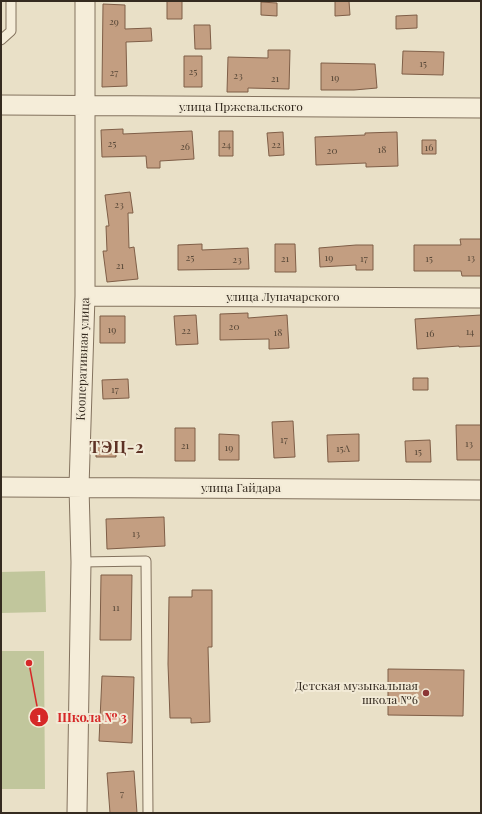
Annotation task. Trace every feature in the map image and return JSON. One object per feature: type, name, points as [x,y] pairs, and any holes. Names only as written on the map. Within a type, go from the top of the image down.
[{"type":"street","name":"Кооперативная улица","points":[[77,813],[81,562],[79,487],[85,296],[85,1]]},
{"type":"street","name":"улица Пржевальского","points":[[1,105],[481,108]]},
{"type":"street","name":"улица Луначарского","points":[[85,296],[481,298]]},
{"type":"street","name":"улица Гайдара","points":[[1,487],[481,490]]},
{"type":"lane","points":[[1,40],[11,31],[11,1]]},
{"type":"lane","points":[[81,562],[146,561],[148,813]]},
{"type":"green space","points":[[45,571],[46,612],[1,613],[1,572]]},
{"type":"green space","points":[[1,651],[44,651],[45,789],[1,789]]},
{"type":"building","points":[[167,1],[182,1],[182,19],[167,19]]},
{"type":"building","points":[[335,1],[349,1],[350,15],[335,16]]},
{"type":"building","points":[[261,2],[277,3],[277,16],[261,15]]},
{"type":"building","points":[[103,4],[125,5],[125,29],[151,28],[152,41],[126,42],[127,86],[102,87]]},
{"type":"building","points":[[417,15],[417,28],[396,29],[396,16]]},
{"type":"building","points":[[194,25],[210,25],[211,49],[195,49]]},
{"type":"building","points":[[268,50],[290,50],[289,89],[248,88],[248,92],[227,92],[228,57],[268,58]]},
{"type":"building","points":[[403,51],[444,52],[443,75],[402,74]]},
{"type":"building","points":[[184,56],[202,56],[202,87],[184,87]]},
{"type":"building","points":[[321,63],[375,64],[377,88],[321,90]]},
{"type":"building","points":[[123,129],[123,134],[192,131],[194,159],[160,161],[160,168],[147,168],[146,156],[102,157],[101,130]]},
{"type":"building","points":[[219,131],[233,131],[233,156],[219,156]]},
{"type":"building","points":[[283,132],[284,155],[269,156],[267,133]]},
{"type":"building","points":[[397,132],[398,166],[366,167],[366,163],[316,165],[315,137]]},
{"type":"building","points":[[422,140],[436,140],[436,154],[422,154]]},
{"type":"building","points":[[130,192],[133,213],[128,213],[129,248],[134,247],[138,279],[107,282],[103,251],[107,251],[106,226],[109,226],[105,195]]},
{"type":"building","points":[[460,239],[481,239],[481,276],[462,276],[461,271],[414,271],[414,245],[461,245]]},
{"type":"building","points":[[202,244],[202,250],[248,248],[249,269],[178,270],[178,245]]},
{"type":"building","points":[[275,244],[295,244],[296,272],[275,272]]},
{"type":"building","points":[[373,245],[373,270],[356,270],[356,265],[320,267],[319,248]]},
{"type":"building","points":[[248,313],[248,318],[287,315],[289,348],[269,349],[269,339],[220,340],[220,314]]},
{"type":"building","points":[[196,315],[198,344],[176,345],[174,316]]},
{"type":"building","points":[[481,315],[481,346],[417,349],[415,319]]},
{"type":"building","points":[[100,316],[125,316],[125,343],[100,343]]},
{"type":"building","points":[[413,378],[428,378],[428,390],[413,390]]},
{"type":"building","points":[[128,379],[129,398],[103,399],[102,380]]},
{"type":"building","points":[[293,421],[295,457],[274,458],[272,422]]},
{"type":"building","points":[[456,425],[481,425],[481,460],[457,460]]},
{"type":"building","points":[[175,428],[195,428],[195,461],[175,461]]},
{"type":"building","points":[[219,434],[239,435],[239,460],[219,460]]},
{"type":"building","points":[[359,434],[359,461],[328,462],[327,435]]},
{"type":"building","points":[[430,440],[431,462],[406,462],[405,441]]},
{"type":"building","points":[[96,441],[116,441],[116,457],[96,457]]},
{"type":"building","points":[[164,517],[165,546],[107,549],[106,519]]},
{"type":"building","points":[[101,575],[132,575],[131,640],[100,640]]},
{"type":"building","points":[[192,590],[212,590],[212,647],[208,647],[210,722],[191,723],[191,718],[170,718],[168,664],[169,597],[192,597]]},
{"type":"building","name":"Детская музыкальная школа №6","points":[[388,669],[464,670],[463,716],[388,715]]},
{"type":"building","points":[[102,676],[134,677],[132,743],[99,741]]},
{"type":"building","points":[[134,771],[137,813],[110,813],[107,773]]},
{"type":"place","name":"Школа № 3","points":[[29,663]]},
{"type":"place","name":"Детская музыкальная школа №6","points":[[426,693]]},
{"type":"district","name":"ТЭЦ-2","points":[[117,447]]}]
